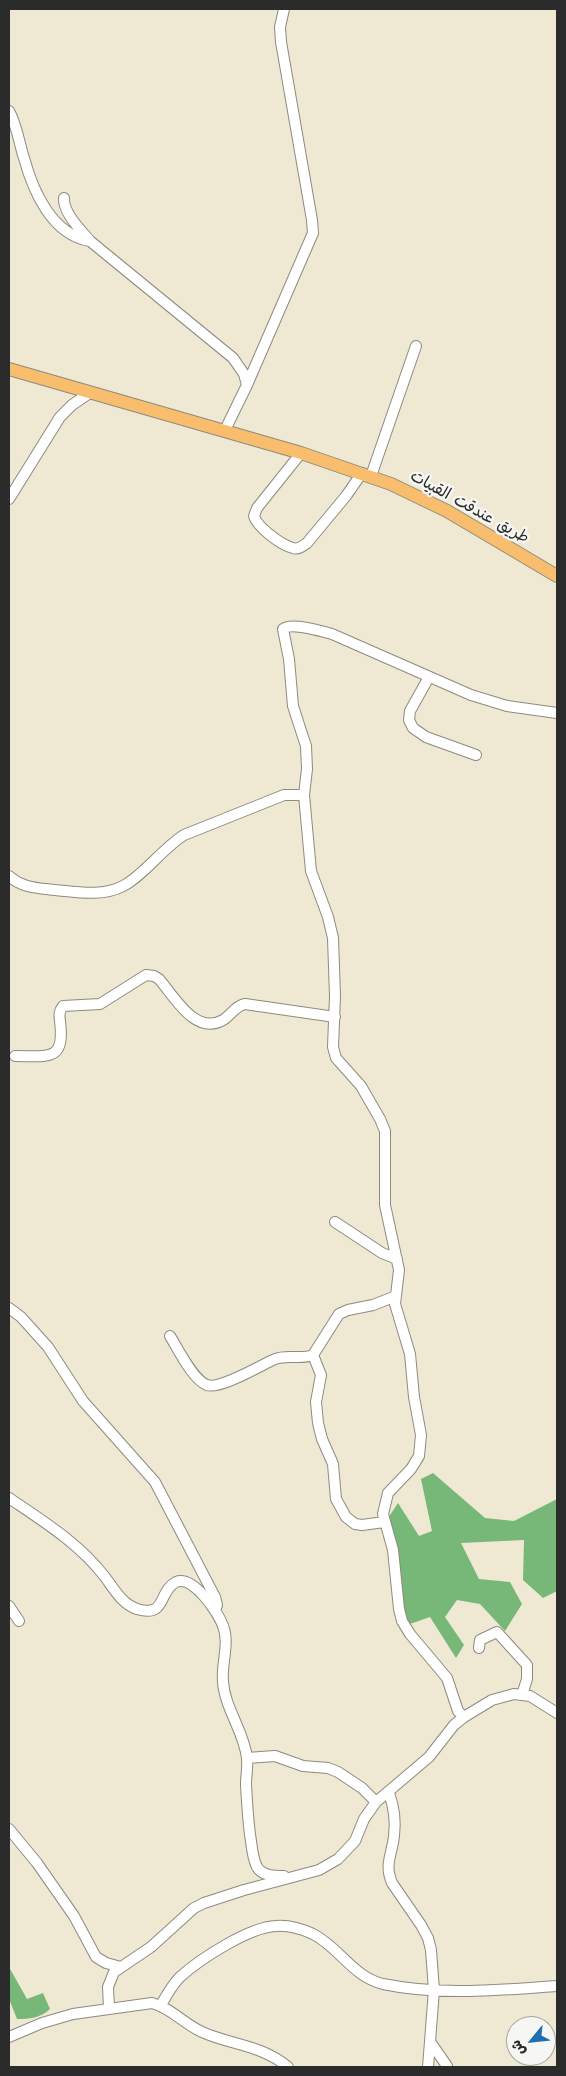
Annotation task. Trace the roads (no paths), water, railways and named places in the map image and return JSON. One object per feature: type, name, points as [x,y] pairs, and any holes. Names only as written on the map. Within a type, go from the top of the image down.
[{"type":"main road","name":"طريق عندقت القبيات","points":[[9,369],[225,430],[366,475],[421,497],[557,576]]},
{"type":"street","points":[[225,430],[247,385],[313,233],[281,42],[280,26],[284,9]]},
{"type":"street","points":[[9,111],[31,178],[50,213],[65,231],[76,238],[90,241]]},
{"type":"street","points":[[64,198],[66,207],[90,241],[233,358],[244,374],[247,385]]},
{"type":"street","points":[[301,453],[257,508],[254,516],[260,526],[292,548],[299,548],[307,543],[366,475],[416,346]]},
{"type":"street","points":[[9,499],[60,417],[72,405],[91,392]]},
{"type":"street","points":[[464,1717],[458,1711],[447,1678],[410,1634],[402,1621],[393,1550],[384,1522],[383,1509],[388,1493],[416,1463],[421,1445],[410,1354],[397,1311],[398,1260],[385,1205],[385,1131],[361,1086],[334,1053],[332,1042],[335,1017],[332,929],[311,871],[304,795],[307,770],[306,746],[294,706],[289,659],[282,631],[284,627],[289,626],[332,634],[471,695],[507,706],[557,713]]},
{"type":"street","points":[[428,677],[410,711],[409,720],[412,728],[426,737],[476,755]]},
{"type":"street","points":[[9,876],[23,886],[45,889],[90,893],[117,889],[128,883],[171,844],[184,835],[284,795],[304,795]]},
{"type":"street","points":[[15,1056],[49,1055],[55,1053],[59,1050],[62,1040],[59,1015],[63,1006],[100,1004],[146,976],[154,976],[159,979],[191,1017],[204,1024],[223,1020],[235,1008],[245,1004],[335,1017]]},
{"type":"street","points":[[335,1222],[382,1253],[398,1260]]},
{"type":"street","points":[[170,1336],[199,1379],[211,1386],[244,1375],[279,1358],[313,1355],[339,1314],[348,1310],[373,1305],[396,1296]]},
{"type":"street","points":[[9,1308],[21,1317],[48,1347],[83,1401],[154,1482],[216,1596],[217,1605],[215,1611]]},
{"type":"street","points":[[313,1355],[321,1375],[316,1402],[318,1423],[322,1439],[333,1464],[336,1499],[346,1517],[355,1524],[384,1522]]},
{"type":"street","points":[[9,1498],[60,1533],[96,1567],[127,1604],[137,1608],[154,1610],[171,1587],[176,1582],[182,1581],[194,1586],[215,1611],[224,1630],[225,1640],[222,1666],[224,1693],[247,1758],[249,1828],[256,1866],[263,1873],[293,1877]]},
{"type":"street","points":[[9,1606],[19,1621]]},
{"type":"street","points":[[479,1648],[480,1640],[497,1632],[527,1665],[527,1679],[522,1695]]},
{"type":"street","points":[[109,2008],[109,1980],[121,1967],[144,1953],[183,1917],[204,1903],[319,1870],[338,1859],[355,1841],[364,1819],[376,1802],[389,1793],[429,1757],[454,1725],[464,1717],[498,1698],[522,1695],[537,1699],[557,1713]]},
{"type":"street","points":[[247,1758],[275,1756],[297,1764],[328,1768],[338,1772],[362,1788],[376,1802]]},
{"type":"street","points":[[389,1793],[395,1816],[394,1839],[387,1867],[389,1875],[428,1938],[433,1961],[434,1990],[428,2067],[440,2064],[448,2067]]},
{"type":"street","points":[[9,1829],[32,1856],[74,1916],[96,1957],[106,1963],[121,1967]]},
{"type":"street","points":[[161,2005],[179,1978],[194,1966],[249,1933],[276,1926],[302,1930],[324,1940],[358,1972],[374,1981],[459,1992],[557,1986]]},
{"type":"street","points":[[9,2038],[61,2016],[152,2003],[161,2005],[198,2030],[269,2054],[288,2067]]},
{"type":"street","points":[[431,2043],[448,2067]]}]
